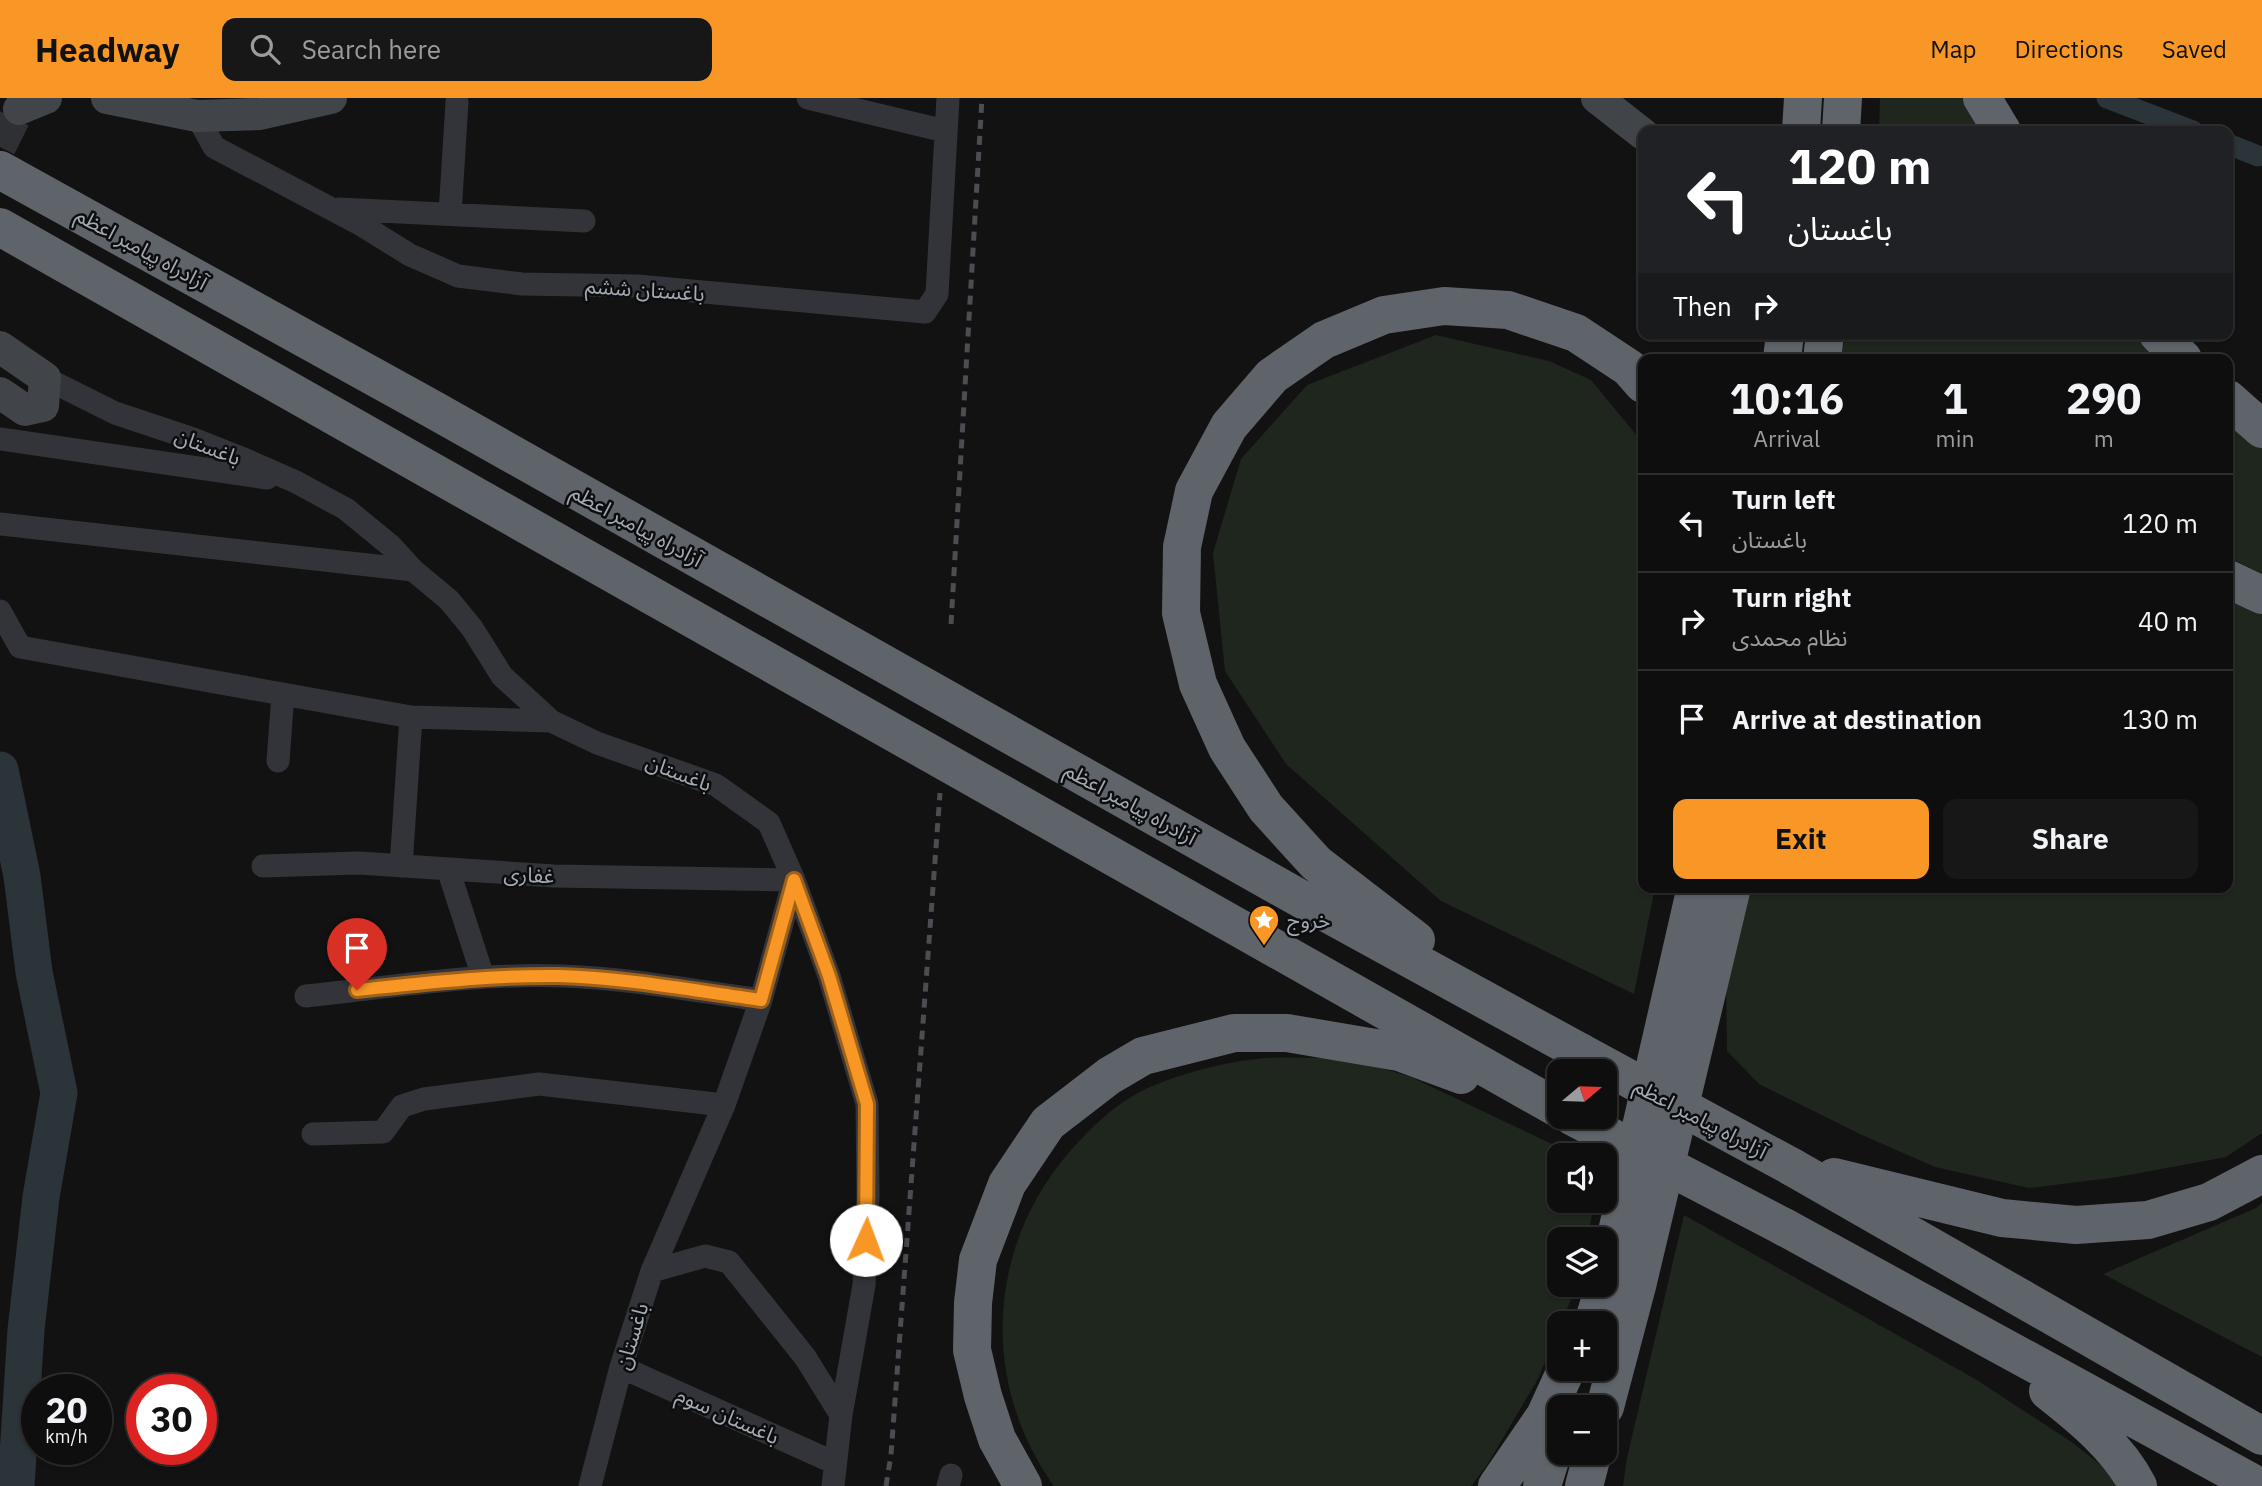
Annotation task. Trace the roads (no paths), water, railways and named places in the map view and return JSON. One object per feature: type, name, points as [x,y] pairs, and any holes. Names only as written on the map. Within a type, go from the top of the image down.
[{"type":"highway","points":[[1801,126],[1803,98]]},
{"type":"highway","points":[[1841,126],[1843,98]]},
{"type":"highway","name":"آزادراه پیامبر اعظم","points":[[0,170],[422,404],[1310,904],[1793,1167],[2262,1436]]},
{"type":"highway","points":[[0,227],[1547,1103]]},
{"type":"highway","points":[[1539,1030],[1316,863],[1265,808],[1227,748],[1198,684],[1181,613],[1181,547],[1194,491],[1229,426],[1272,376],[1324,340],[1384,315],[1444,306],[1508,310],[1576,333],[1629,368],[1638,378]]},
{"type":"highway","points":[[2164,340],[2178,354]]},
{"type":"highway","points":[[2233,403],[2262,429]]},
{"type":"highway","points":[[2233,581],[2262,595]]},
{"type":"highway","points":[[1617,1244],[1722,893]]},
{"type":"highway","points":[[1608,1395],[1637,1286],[1722,893]]},
{"type":"highway","points":[[1023,1486],[997,1439],[972,1350],[973,1303],[978,1261],[1007,1185],[1048,1123],[1109,1076],[1143,1056],[1234,1032],[1287,1032],[1399,1052],[1547,1106]]},
{"type":"highway","points":[[1596,1129],[1784,1227],[2258,1486]]},
{"type":"highway","points":[[1793,1167],[2002,1218],[2076,1224],[2148,1220],[2209,1202],[2262,1174]]},
{"type":"highway","points":[[1972,1330],[2088,1423],[2133,1475],[2138,1486]]},
{"type":"highway","points":[[1497,1486],[1545,1416],[1560,1381]]},
{"type":"highway","points":[[1542,1486],[1548,1465]]},
{"type":"highway","points":[[1584,1486],[1590,1465]]},
{"type":"highway","points":[[1598,1486],[1599,1465]]},
{"type":"street","points":[[107,98],[260,114],[331,98]]},
{"type":"street","points":[[808,98],[945,131]]},
{"type":"street","name":"باغستان ششم","points":[[185,108],[214,147],[331,209],[410,255],[458,276],[522,284],[637,286],[925,312],[937,294],[948,98]]},
{"type":"street","points":[[1597,98],[1638,130]]},
{"type":"street","points":[[450,214],[457,102]]},
{"type":"street","points":[[331,209],[584,221]]},
{"type":"street","points":[[0,347],[45,378],[43,406],[25,410],[0,393]]},
{"type":"street","name":"باغستان","points":[[45,378],[115,413],[193,439],[296,482],[346,509],[449,600],[472,628],[502,676],[551,721],[597,743],[716,785],[768,823],[794,880],[761,1000],[724,1105],[652,1270],[621,1367],[590,1486]]},
{"type":"street","points":[[0,439],[296,482]]},
{"type":"street","points":[[0,524],[413,570]]},
{"type":"street","points":[[0,611],[20,647],[411,717],[551,721]]},
{"type":"street","points":[[278,761],[283,694]]},
{"type":"street","points":[[401,866],[411,717]]},
{"type":"street","name":"غفاری","points":[[263,866],[359,863],[554,876],[794,880]]},
{"type":"street","points":[[448,869],[483,977]]},
{"type":"street","points":[[794,880],[829,976],[867,1104],[868,1195],[864,1285],[841,1415],[834,1486]]},
{"type":"street","points":[[306,996],[483,977],[561,976],[761,1000]]},
{"type":"street","points":[[313,1134],[383,1132],[402,1106],[424,1099],[539,1084],[724,1105]]},
{"type":"street","points":[[652,1270],[705,1256],[729,1262],[804,1357],[841,1415]]},
{"type":"street","name":"باغستان سوم","points":[[621,1367],[835,1463]]},
{"type":"street","points":[[948,1486],[951,1475],[954,1486]]},
{"type":"waterway","points":[[2107,98],[2180,126]]},
{"type":"waterway","points":[[2233,146],[2258,156]]},
{"type":"waterway","points":[[0,770],[22,876],[34,972],[59,1093],[41,1197],[26,1330],[16,1486]]},
{"type":"tunnel","points":[[0,147],[19,109]]},
{"type":"railway","points":[[951,624],[982,98]]},
{"type":"railway","points":[[886,1486],[891,1455],[940,793]]},
{"type":"place","name":"خروج","points":[[1264,947]]}]
